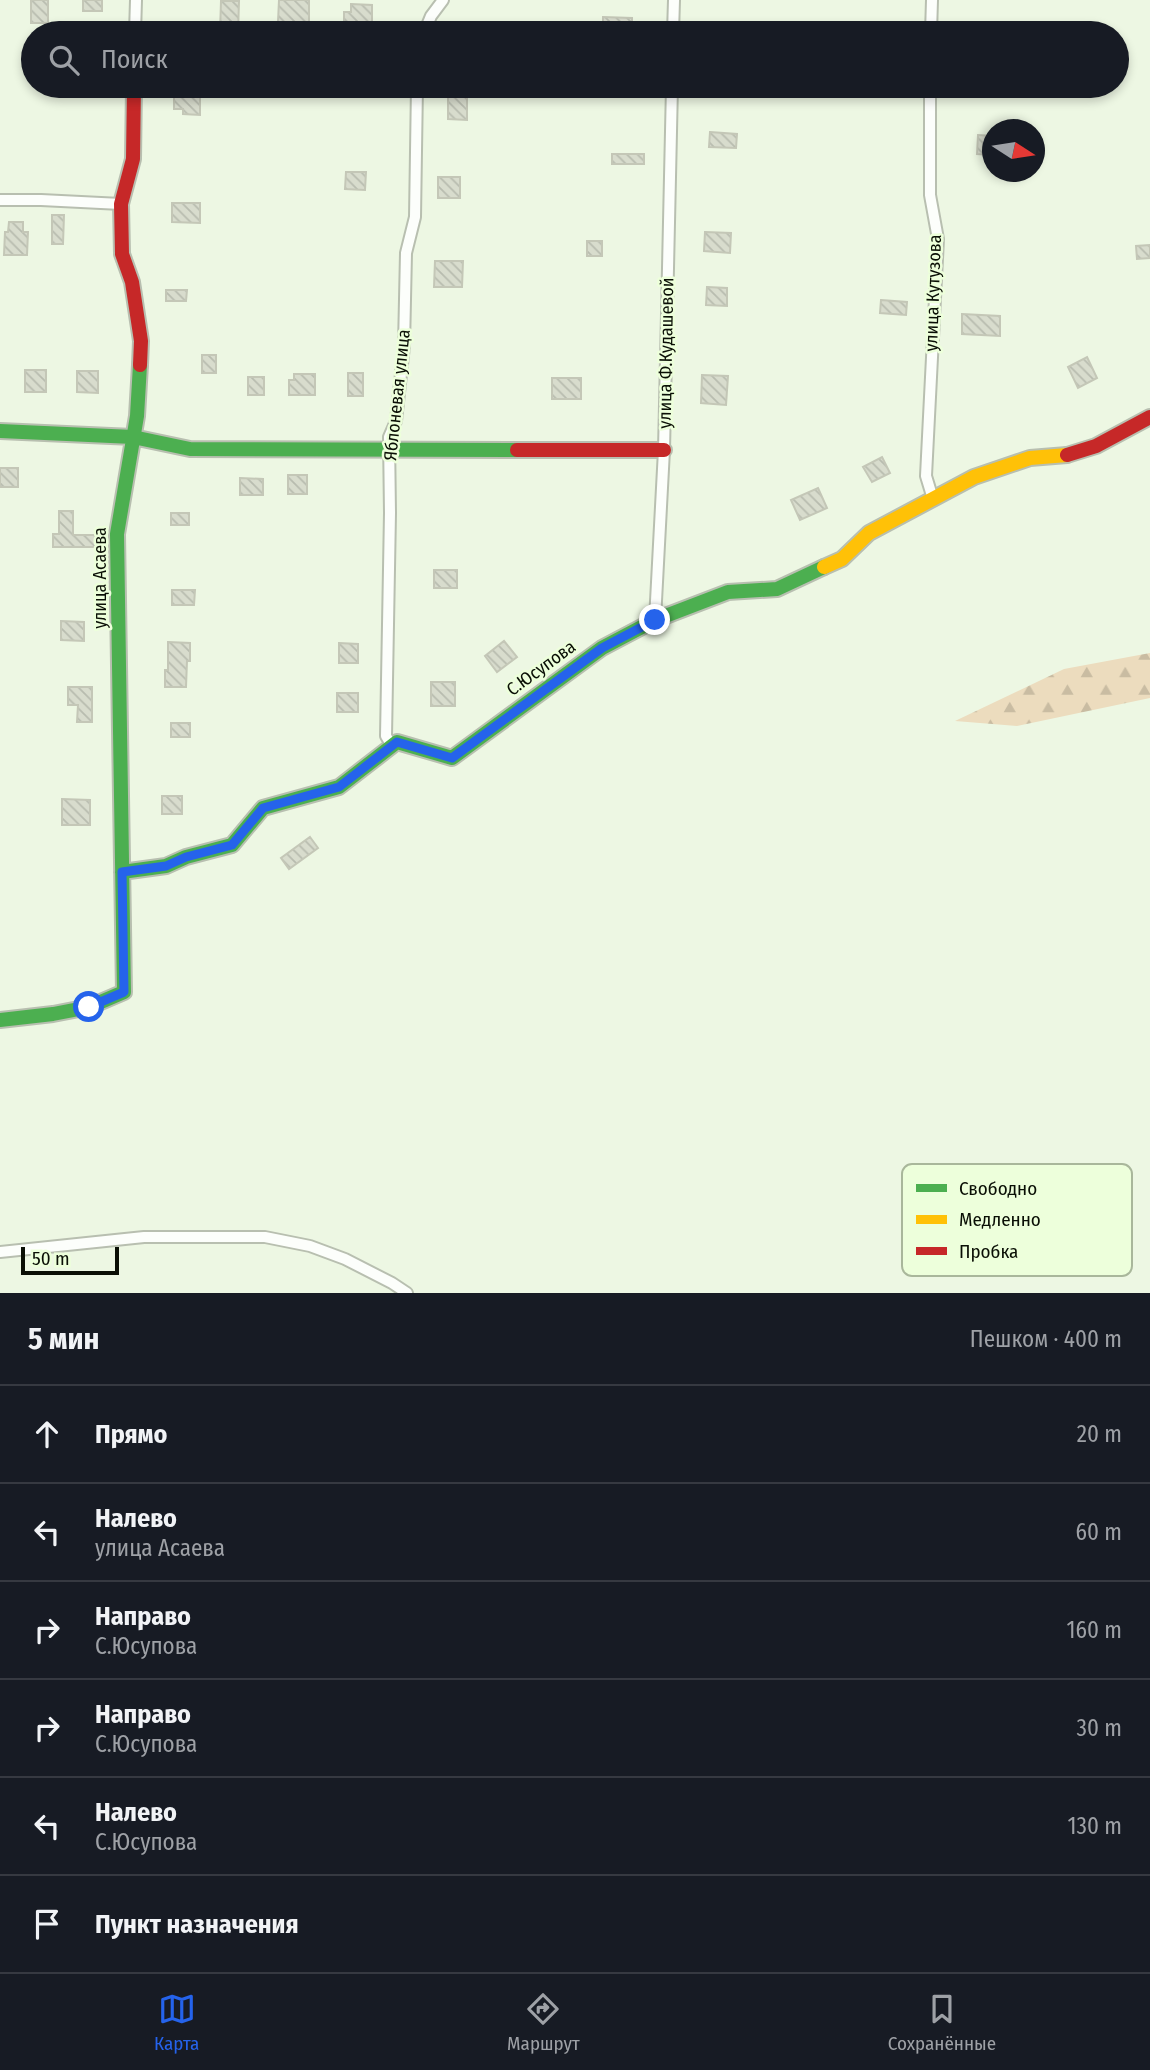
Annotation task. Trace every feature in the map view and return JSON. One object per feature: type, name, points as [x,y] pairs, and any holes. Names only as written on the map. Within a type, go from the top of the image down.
[{"type":"street","points":[[135,21],[136,0]]},
{"type":"street","points":[[429,21],[443,0]]},
{"type":"street","points":[[673,21],[674,0]]},
{"type":"street","points":[[931,21],[932,0]]},
{"type":"street","name":"улица Асаева","points":[[0,1020],[89,1007],[124,992],[117,534],[137,416],[141,341],[132,282],[122,254],[121,204],[133,159],[134,98]]},
{"type":"street","name":"Яблоневая улица","points":[[392,746],[386,736],[389,450],[396,421],[404,346],[406,253],[415,217],[417,98]]},
{"type":"street","name":"улица Ф.Кудашевой","points":[[655,620],[664,450],[672,98]]},
{"type":"street","name":"улица Кутузова","points":[[930,98],[930,195],[938,239],[926,476],[933,499]]},
{"type":"street","points":[[0,200],[121,204]]},
{"type":"street","name":"С.Юсупова","points":[[392,746],[397,742],[452,758],[602,648],[655,620],[728,592],[777,590],[842,559],[869,533],[974,477],[1030,458],[1066,455],[1096,446],[1150,417]]},
{"type":"street","points":[[0,431],[133,437],[190,449],[664,450]]},
{"type":"street","points":[[122,872],[166,866],[186,857],[232,845],[263,808],[339,787],[392,746]]},
{"type":"street","points":[[0,1252],[144,1237],[265,1237],[310,1246],[345,1259],[407,1293]]},
{"type":"green space","points":[[1150,653],[1150,698],[1017,726],[955,721],[1064,669]]},
{"type":"building","points":[[31,0],[48,0],[48,21],[31,21]]},
{"type":"building","points":[[83,0],[102,0],[102,11],[83,11]]},
{"type":"building","points":[[279,0],[309,0],[309,21],[278,21]]},
{"type":"building","points":[[221,1],[239,1],[238,21],[220,21]]},
{"type":"building","points":[[351,4],[372,5],[372,21],[344,21],[344,12],[351,12]]},
{"type":"building","points":[[603,17],[632,18],[632,21],[603,21]]},
{"type":"building","points":[[174,98],[200,98],[200,115],[183,114],[183,109],[174,109]]},
{"type":"building","points":[[448,98],[467,98],[467,120],[448,119]]},
{"type":"building","points":[[710,132],[737,134],[736,148],[709,147]]},
{"type":"building","points":[[978,135],[982,135],[982,154],[977,154]]},
{"type":"building","points":[[612,154],[644,154],[644,164],[612,164]]},
{"type":"building","points":[[346,172],[366,172],[365,190],[345,189]]},
{"type":"building","points":[[438,177],[460,177],[460,198],[438,198]]},
{"type":"building","points":[[172,203],[200,203],[200,223],[172,222]]},
{"type":"building","points":[[52,215],[64,215],[63,244],[52,244]]},
{"type":"building","points":[[9,222],[23,222],[23,232],[28,232],[27,255],[4,255],[5,232],[8,232]]},
{"type":"building","points":[[705,232],[731,233],[730,253],[704,251]]},
{"type":"building","points":[[587,241],[602,241],[602,256],[587,256]]},
{"type":"building","points":[[1150,245],[1150,258],[1137,259],[1136,246]]},
{"type":"building","points":[[435,261],[463,261],[462,287],[434,287]]},
{"type":"building","points":[[707,287],[727,288],[727,306],[706,305]]},
{"type":"building","points":[[166,290],[187,290],[186,301],[166,301]]},
{"type":"building","points":[[881,300],[907,302],[906,315],[880,313]]},
{"type":"building","points":[[962,314],[1000,316],[1000,336],[962,334]]},
{"type":"building","points":[[202,355],[216,355],[216,373],[202,373]]},
{"type":"building","points":[[1087,357],[1097,378],[1078,388],[1068,367]]},
{"type":"building","points":[[25,370],[46,370],[46,392],[25,392]]},
{"type":"building","points":[[77,371],[98,371],[98,393],[77,392]]},
{"type":"building","points":[[348,373],[363,373],[363,396],[348,396]]},
{"type":"building","points":[[294,374],[315,374],[315,395],[289,395],[289,380],[294,380]]},
{"type":"building","points":[[702,375],[728,376],[726,405],[701,403]]},
{"type":"building","points":[[248,377],[264,377],[264,395],[248,395]]},
{"type":"building","points":[[552,378],[581,378],[581,399],[552,399]]},
{"type":"building","points":[[882,457],[890,473],[872,482],[863,467]]},
{"type":"building","points":[[0,468],[18,468],[18,487],[0,487]]},
{"type":"building","points":[[288,475],[307,475],[307,494],[288,494]]},
{"type":"building","points":[[240,478],[263,479],[263,495],[240,495]]},
{"type":"building","points":[[818,488],[827,508],[800,520],[791,500]]},
{"type":"building","points":[[59,511],[73,511],[73,535],[103,535],[103,547],[53,547],[53,534],[59,534]]},
{"type":"building","points":[[171,513],[189,513],[189,525],[171,525]]},
{"type":"building","points":[[434,570],[457,570],[457,588],[434,588]]},
{"type":"building","points":[[172,590],[195,590],[194,605],[172,605]]},
{"type":"building","points":[[61,621],[84,622],[84,641],[61,640]]},
{"type":"building","points":[[504,641],[517,657],[497,672],[485,656]]},
{"type":"building","points":[[168,642],[190,643],[186,687],[165,687]]},
{"type":"building","points":[[339,643],[358,644],[358,663],[339,663]]},
{"type":"building","points":[[431,682],[455,682],[455,706],[431,706]]},
{"type":"building","points":[[68,687],[92,687],[92,722],[77,722],[78,705],[68,705]]},
{"type":"building","points":[[337,693],[358,693],[358,712],[337,712]]},
{"type":"building","points":[[171,723],[190,723],[190,737],[171,737]]},
{"type":"building","points":[[162,796],[182,796],[182,814],[162,814]]},
{"type":"building","points":[[62,799],[90,800],[90,825],[62,825]]},
{"type":"building","points":[[310,837],[318,848],[289,869],[281,858]]},
{"type":"traffic: fast","points":[[0,1020],[89,1007],[124,992],[117,534],[137,416],[140,365]]},
{"type":"traffic: fast","points":[[0,431],[133,437],[190,449],[517,450]]},
{"type":"traffic: fast","points":[[122,872],[166,866],[186,857],[232,845],[263,808],[339,787],[397,742],[452,758],[602,648],[655,620],[728,592],[777,589],[824,567]]},
{"type":"traffic: slow","points":[[824,567],[842,559],[869,533],[974,477],[1030,458],[1067,455]]},
{"type":"traffic: jam","points":[[134,98],[133,159],[121,204],[122,254],[132,282],[141,341],[140,365]]},
{"type":"traffic: jam","points":[[1067,455],[1096,446],[1150,417]]},
{"type":"traffic: jam","points":[[517,450],[664,450]]},
{"type":"route","points":[[89,1007],[124,992],[122,872],[166,866],[186,857],[232,845],[263,808],[339,787],[397,742],[452,758],[602,648],[655,620]]}]
